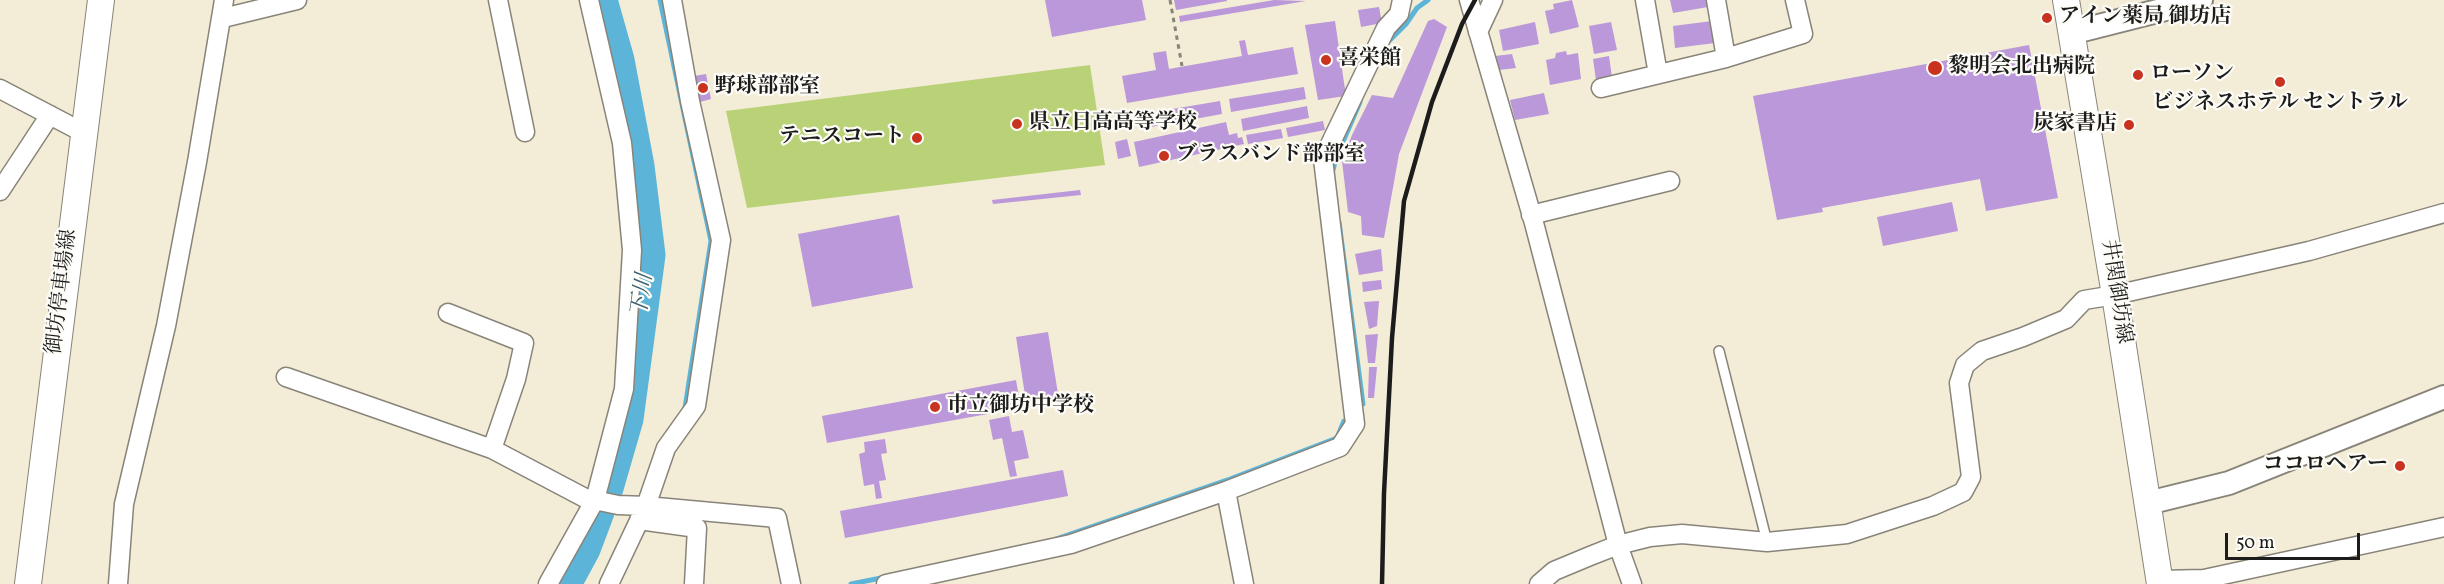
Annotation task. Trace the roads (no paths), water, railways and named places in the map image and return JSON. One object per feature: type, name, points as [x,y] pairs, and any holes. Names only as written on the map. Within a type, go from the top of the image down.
[{"type":"main road","name":"御坊停車場線","points":[[28,584],[101,0]]},
{"type":"main road","name":"井関御坊線","points":[[2066,0],[2160,582]]},
{"type":"street","points":[[118,584],[123,504],[166,326],[223,9],[297,0]]},
{"type":"street","points":[[498,0],[525,132]]},
{"type":"street","points":[[548,584],[595,500],[624,389],[632,250],[622,143],[589,0]]},
{"type":"street","points":[[609,584],[642,513],[666,448],[696,406],[721,240],[690,101],[672,0]]},
{"type":"street","points":[[886,584],[1071,544],[1226,491],[1340,447],[1354,424],[1323,159],[1386,28],[1399,14],[1402,0]]},
{"type":"street","points":[[1469,0],[1531,215],[1618,545],[1632,584]]},
{"type":"street","points":[[1478,32],[1493,0]]},
{"type":"street","points":[[1645,0],[1658,74]]},
{"type":"street","points":[[1716,0],[1726,58]]},
{"type":"street","points":[[1601,88],[1726,58],[1803,34],[1795,0]]},
{"type":"street","points":[[2071,33],[2201,0]]},
{"type":"street","points":[[0,89],[84,133]]},
{"type":"street","points":[[0,191],[50,115]]},
{"type":"street","points":[[1531,215],[1670,181]]},
{"type":"street","points":[[1539,584],[1554,571],[1618,545],[1650,537],[1682,534],[1767,542],[1847,534],[1934,506],[1963,492],[1971,477],[1959,383],[1965,365],[1982,351],[2066,319],[2084,300],[2309,251],[2444,213]]},
{"type":"street","points":[[448,313],[524,343],[516,379],[492,449]]},
{"type":"street","points":[[286,377],[492,449],[585,498],[697,528],[694,584]]},
{"type":"street","points":[[2148,503],[2229,483],[2444,397]]},
{"type":"street","points":[[1226,491],[1244,584]]},
{"type":"street","points":[[642,513],[777,518],[791,584]]},
{"type":"street","points":[[2160,582],[2204,579],[2444,527]]},
{"type":"lane","points":[[1719,351],[1767,542]]},
{"type":"waterway","name":"下川","points":[[565,584],[584,549],[607,488],[627,419],[649,255],[638,166],[618,60],[601,0]]},
{"type":"waterway","points":[[660,0],[711,241],[685,408]]},
{"type":"waterway","points":[[1388,42],[1406,24],[1417,8],[1428,0]]},
{"type":"waterway","points":[[1332,174],[1336,158],[1360,102]]},
{"type":"waterway","points":[[1339,222],[1363,404]]},
{"type":"waterway","points":[[1056,539],[1230,479],[1337,438],[1344,421]]},
{"type":"waterway","points":[[851,584],[886,577]]},
{"type":"railway","points":[[1382,584],[1392,338],[1404,201],[1432,102],[1462,24],[1475,0]]},
{"type":"place","name":"アイン薬局 御坊店","points":[[2047,18]]},
{"type":"place","name":"喜栄館","points":[[1326,60]]},
{"type":"place","name":"黎明会北出病院","points":[[1935,68]]},
{"type":"place","name":"ローソン","points":[[2138,75]]},
{"type":"place","name":"ビジネスホテル セントラル","points":[[2280,82]]},
{"type":"place","name":"野球部部室","points":[[703,88]]},
{"type":"place","name":"県立日高高等学校","points":[[1017,124]]},
{"type":"place","name":"炭家書店","points":[[2129,125]]},
{"type":"place","name":"テニスコート","points":[[917,138]]},
{"type":"place","name":"ブラスバンド部部室","points":[[1164,156]]},
{"type":"place","name":"市立御坊中学校","points":[[935,407]]},
{"type":"place","name":"ココロヘアー","points":[[2400,466]]}]
